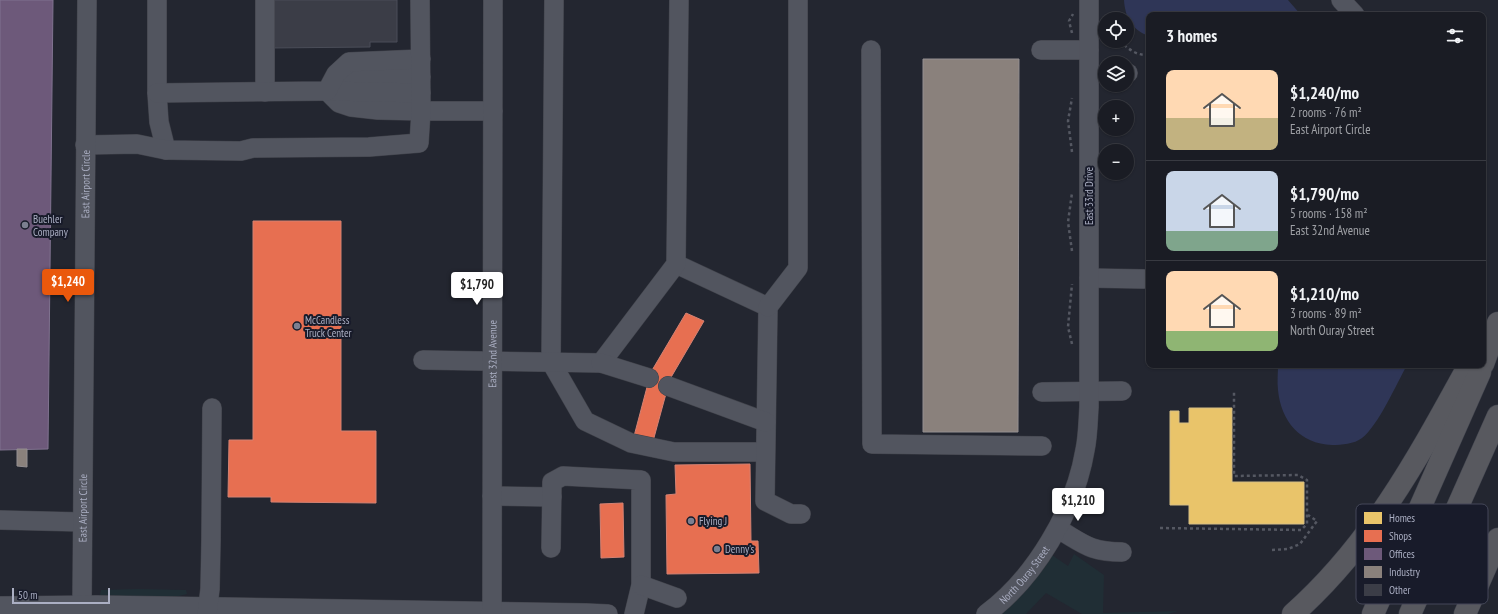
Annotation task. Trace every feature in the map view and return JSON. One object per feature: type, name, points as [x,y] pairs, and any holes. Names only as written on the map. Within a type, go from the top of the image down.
[{"type":"highway","points":[[1486,336],[1498,314]]},
{"type":"highway","points":[[1486,356],[1498,322]]},
{"type":"highway","points":[[1388,504],[1426,444],[1468,368]]},
{"type":"highway","points":[[1421,504],[1481,368]]},
{"type":"highway","points":[[1459,504],[1498,416]]},
{"type":"highway","points":[[1488,562],[1498,539]]},
{"type":"highway","points":[[1293,614],[1331,577],[1356,548]]},
{"type":"highway","points":[[1373,614],[1377,604]]},
{"type":"highway","points":[[1410,614],[1414,604]]},
{"type":"highway","points":[[1465,614],[1469,604]]},
{"type":"street","name":"East Airport Circle","points":[[82,605],[87,0]]},
{"type":"street","points":[[157,0],[156,93],[159,122],[166,150]]},
{"type":"street","points":[[265,0],[265,92]]},
{"type":"street","points":[[85,144],[137,144],[166,150],[241,151],[253,148],[369,147],[419,143],[421,111],[420,0]]},
{"type":"street","name":"East 32nd Avenue","points":[[492,613],[493,0]]},
{"type":"street","points":[[554,0],[551,362],[585,421],[631,443],[674,452],[765,452]]},
{"type":"street","points":[[602,363],[676,264],[679,0]]},
{"type":"street","points":[[798,0],[798,268],[768,307],[765,501],[791,514],[801,514]]},
{"type":"street","name":"East 33rd Drive","points":[[1089,0],[1089,50],[1097,72],[1080,280],[1089,392]]},
{"type":"street","points":[[1340,0],[1352,12]]},
{"type":"street","points":[[871,50],[872,444],[1042,446]]},
{"type":"street","points":[[1041,50],[1089,50]]},
{"type":"street","points":[[327,91],[336,74],[349,62],[421,76]]},
{"type":"street","points":[[156,93],[359,92],[421,76]]},
{"type":"street","points":[[327,91],[339,103],[351,107],[378,110],[493,111]]},
{"type":"street","points":[[676,264],[768,307]]},
{"type":"street","points":[[1080,280],[1144,279]]},
{"type":"street","points":[[423,360],[602,363],[649,378]]},
{"type":"street","points":[[668,386],[766,422]]},
{"type":"street","points":[[1042,392],[1122,391]]},
{"type":"street","name":"North Ouray Street","points":[[986,614],[1002,601],[1031,568],[1058,529],[1074,490],[1084,457],[1088,424],[1089,392]]},
{"type":"street","points":[[207,611],[210,589],[212,408]]},
{"type":"street","points":[[551,548],[552,482],[563,476],[641,480],[641,585],[634,614]]},
{"type":"street","points":[[492,496],[552,497]]},
{"type":"street","points":[[0,520],[82,522]]},
{"type":"street","points":[[1058,529],[1090,548],[1105,552],[1122,552]]},
{"type":"street","points":[[641,585],[677,598]]},
{"type":"street","points":[[0,606],[82,605],[207,611],[608,614]]},
{"type":"path","points":[[1126,48],[1128,50],[1146,55]]},
{"type":"path","points":[[1072,98],[1068,121],[1073,158]]},
{"type":"path","points":[[1072,252],[1068,222],[1073,186]]},
{"type":"path","points":[[1072,345],[1068,327],[1080,280]]},
{"type":"path","points":[[1160,528],[1301,530],[1307,524],[1307,480],[1298,475],[1234,476],[1234,392]]},
{"type":"path","points":[[1272,550],[1288,549],[1300,544],[1317,521],[1307,515]]},
{"type":"shaded area","points":[[1074,554],[1104,575],[1103,613],[1178,611],[1168,614],[1082,614],[1046,593],[1026,614],[1000,614],[1009,608],[1052,555],[1068,566]]},
{"type":"shaded area","points":[[101,590],[186,590],[187,594],[179,596],[100,595]]},
{"type":"water","points":[[1124,0],[1288,0],[1298,12],[1146,12],[1146,34],[1134,26],[1134,12],[1126,12]]},
{"type":"water","points":[[1278,368],[1406,368],[1393,393],[1374,424],[1362,438],[1352,443],[1332,445],[1321,444],[1310,440],[1294,429],[1283,412],[1278,387]]},
{"type":"building: Homes","points":[[1189,408],[1232,408],[1232,482],[1304,482],[1304,524],[1189,524],[1189,505],[1170,505],[1170,411],[1179,411],[1179,423],[1189,423]]},
{"type":"building: Shops","name":"McCandless Truck Center","points":[[253,221],[341,221],[341,431],[376,431],[376,503],[271,502],[271,497],[228,497],[229,440],[253,440]]},
{"type":"building: Shops","points":[[686,313],[704,321],[670,379],[652,445],[633,440],[651,372]]},
{"type":"building: Shops","points":[[750,464],[751,541],[758,541],[759,573],[667,574],[666,495],[676,494],[675,465]]},
{"type":"building: Shops","points":[[623,503],[624,557],[601,558],[600,504]]},
{"type":"building: Offices","name":"Buehler Company","points":[[0,0],[53,0],[48,449],[0,450]]},
{"type":"building: Industry","points":[[923,59],[1019,59],[1018,432],[923,432]]},
{"type":"building: Industry","points":[[17,449],[27,449],[27,467],[17,466]]},
{"type":"building: Other","points":[[269,0],[397,0],[397,42],[370,42],[370,47],[269,48]]},
{"type":"place","name":"Buehler Company","points":[[25,225]]},
{"type":"place","name":"McCandless Truck Center","points":[[297,326]]},
{"type":"place","name":"Flying J","points":[[691,521]]},
{"type":"place","name":"Denny's","points":[[717,549]]}]
